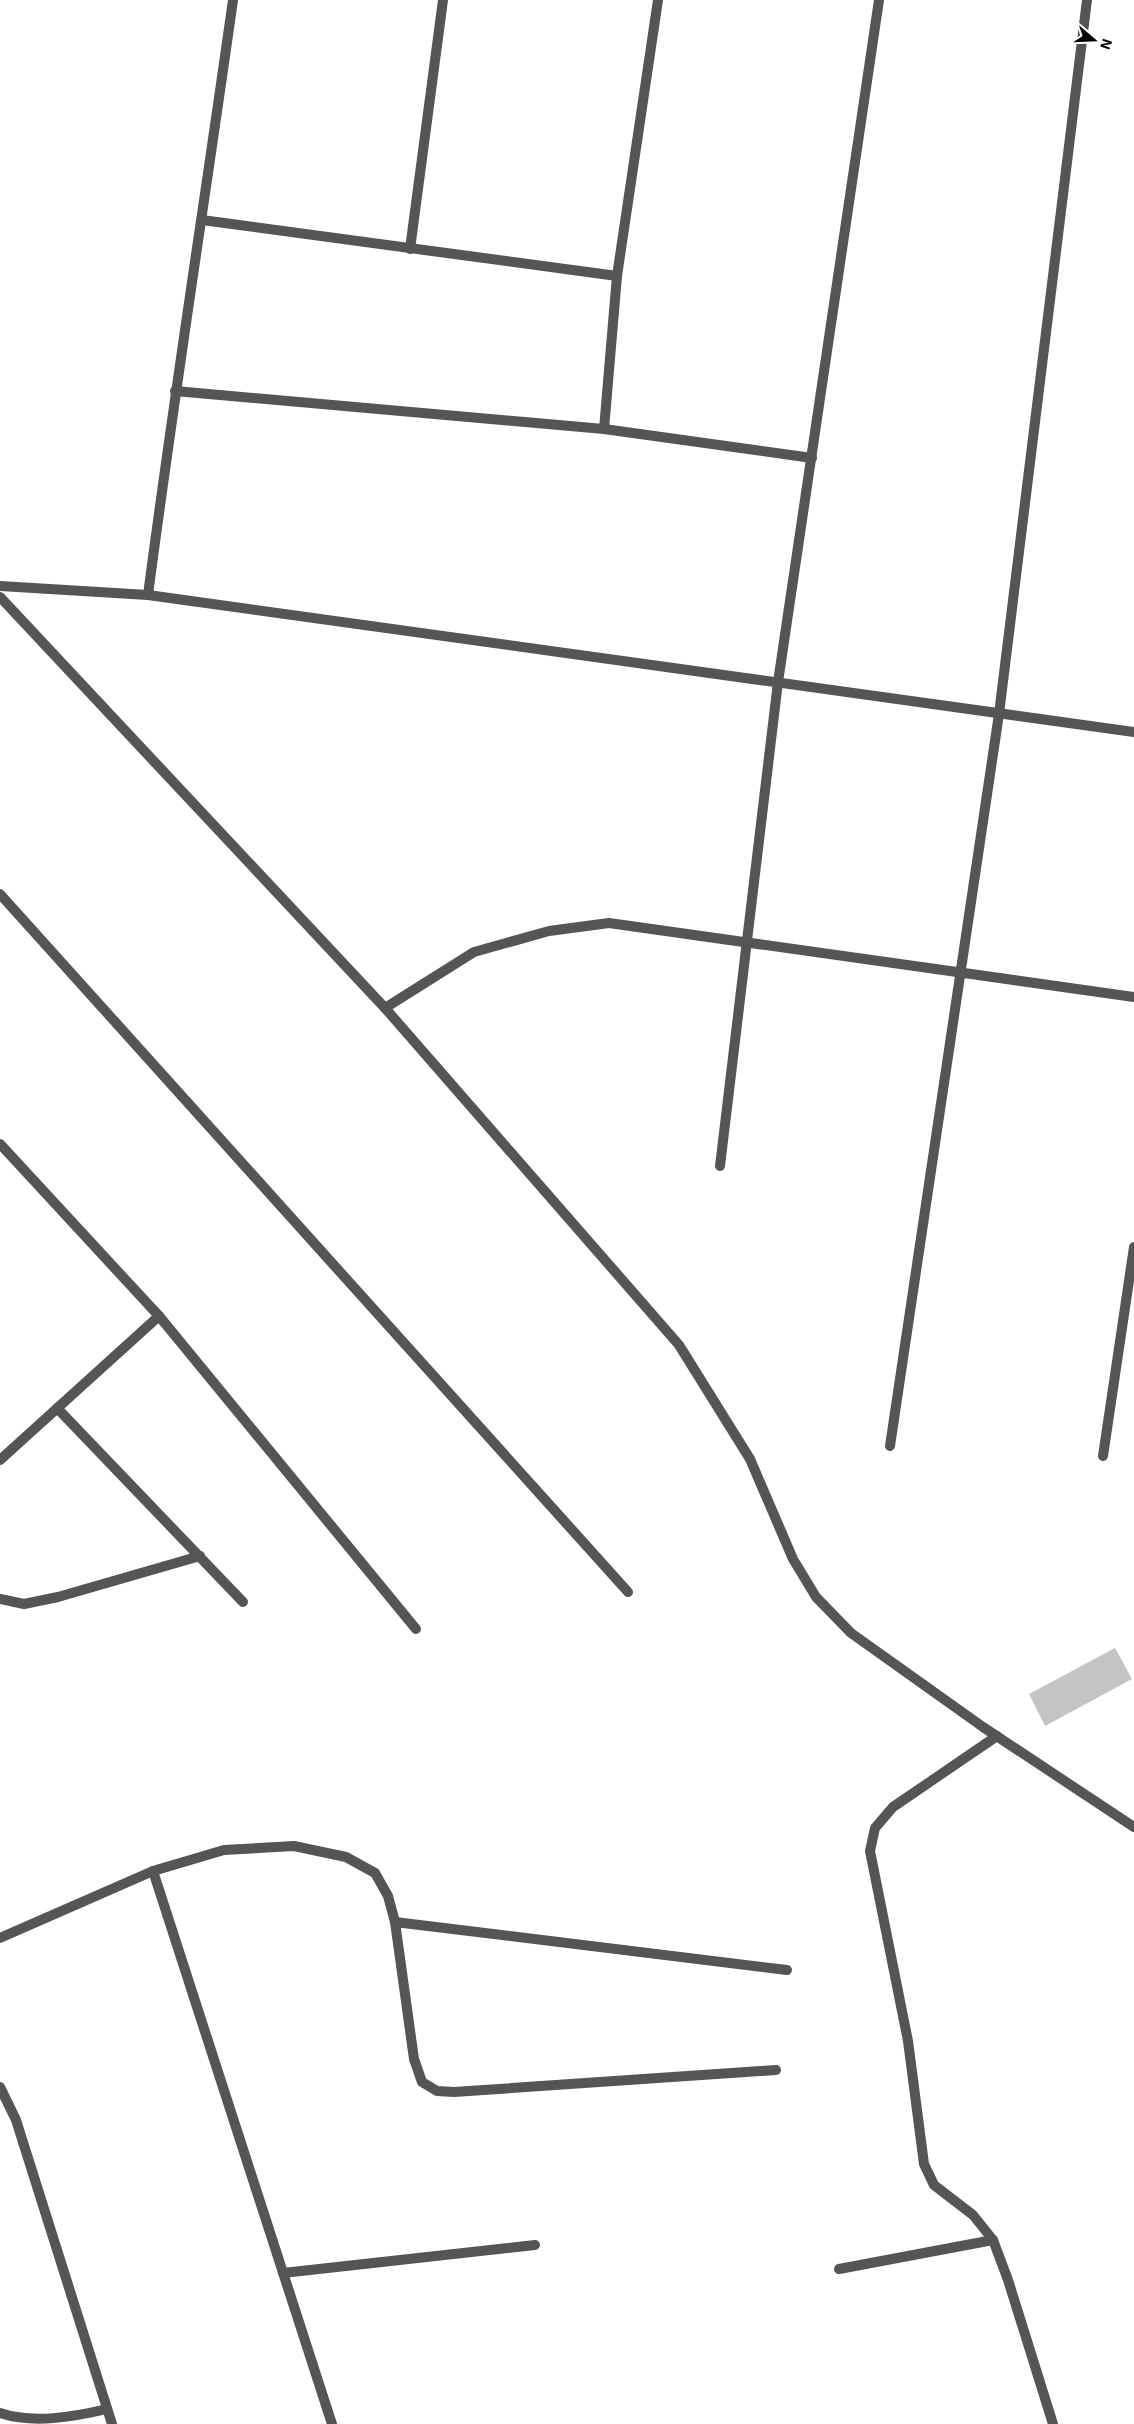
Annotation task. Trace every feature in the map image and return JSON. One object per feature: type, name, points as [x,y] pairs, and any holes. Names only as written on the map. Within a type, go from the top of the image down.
[{"type":"street","points":[[148,595],[175,391],[202,220],[233,0]]},
{"type":"street","points":[[410,249],[443,0]]},
{"type":"street","points":[[604,430],[617,276],[658,0]]},
{"type":"street","points":[[720,1166],[778,682],[879,0]]},
{"type":"street","points":[[890,1446],[999,714],[1087,0]]},
{"type":"street","points":[[202,220],[617,276]]},
{"type":"street","points":[[175,391],[604,430],[812,458]]},
{"type":"street","points":[[0,586],[148,595],[1134,732]]},
{"type":"street","points":[[0,597],[385,1008],[678,1344],[750,1459],[793,1559],[816,1598],[851,1633],[997,1736],[1134,1827]]},
{"type":"street","points":[[0,894],[628,1592]]},
{"type":"street","points":[[385,1008],[474,952],[549,931],[609,923],[1134,997]]},
{"type":"street","points":[[0,1144],[159,1316],[416,1629]]},
{"type":"street","points":[[1103,1456],[1134,1247]]},
{"type":"street","points":[[0,1460],[159,1316]]},
{"type":"street","points":[[57,1408],[243,1602]]},
{"type":"street","points":[[0,1599],[24,1604],[58,1598],[200,1556]]},
{"type":"street","points":[[997,1736],[893,1807],[875,1828],[870,1851],[908,2041],[924,2164],[934,2185],[973,2215],[993,2240],[1008,2280],[1053,2424]]},
{"type":"street","points":[[0,1938],[153,1871],[224,1850],[294,1846],[346,1857],[375,1873],[388,1896],[394,1922],[414,2059],[422,2082],[437,2091],[454,2092],[776,2070]]},
{"type":"street","points":[[153,1871],[332,2424]]},
{"type":"street","points":[[394,1922],[787,1970]]},
{"type":"street","points":[[1,2093],[16,2120],[112,2424]]},
{"type":"street","points":[[838,2269],[993,2240]]},
{"type":"street","points":[[283,2274],[536,2244]]},
{"type":"street","points":[[0,2413],[11,2418],[59,2420],[107,2408]]},
{"type":"building","points":[[1115,1648],[1132,1679],[1045,1726],[1029,1694]]}]
